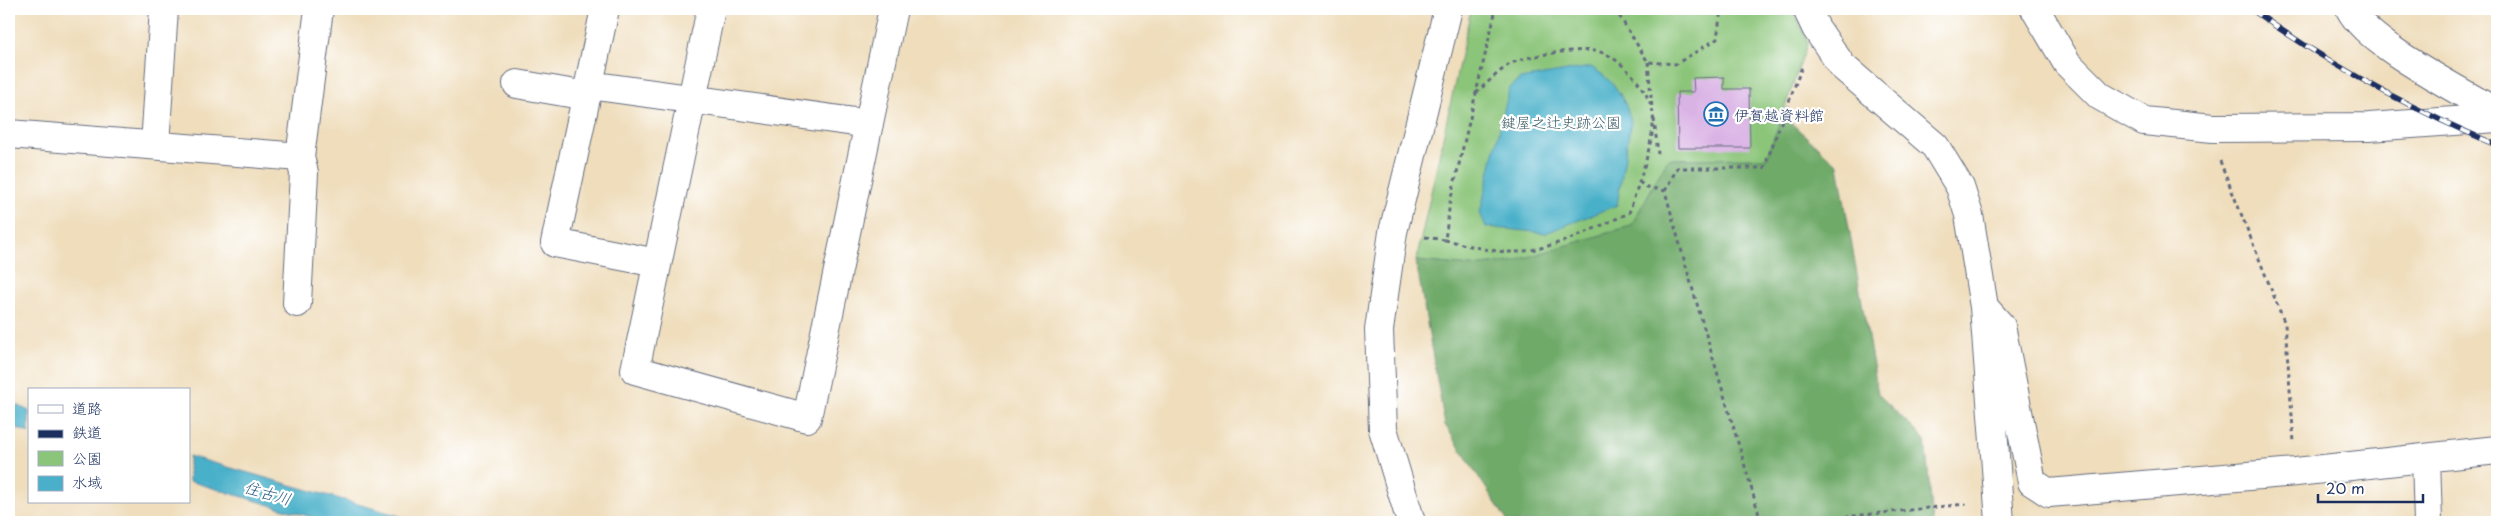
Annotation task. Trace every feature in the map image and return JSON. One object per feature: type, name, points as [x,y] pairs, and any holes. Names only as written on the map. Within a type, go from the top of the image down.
[{"type":"street","points":[[155,145],[164,9]]},
{"type":"street","points":[[297,303],[304,173],[300,157],[319,9]]},
{"type":"street","points":[[605,9],[555,243],[657,263]]},
{"type":"street","points":[[711,9],[635,370],[807,418],[893,9]]},
{"type":"street","points":[[1411,522],[1383,429],[1380,330],[1393,232],[1448,9]]},
{"type":"street","points":[[2035,9],[2067,63],[2100,96],[2144,121],[2213,128],[2369,127],[2497,118]]},
{"type":"street","points":[[2350,9],[2356,21],[2384,45],[2497,113]]},
{"type":"street","points":[[1811,19],[1842,66],[1935,146],[1960,187],[1969,215],[1984,307],[2000,511]]},
{"type":"street","points":[[517,84],[692,100],[869,124]]},
{"type":"street","points":[[9,134],[300,157]]},
{"type":"street","points":[[1984,307],[2001,326],[2032,482],[2049,493],[2296,472],[2497,450]]},
{"type":"street","points":[[2426,458],[2428,522]]},
{"type":"path","points":[[1445,240],[1450,202],[1496,9]]},
{"type":"path","points":[[1615,9],[1648,62],[1658,154]]},
{"type":"path","points":[[1648,62],[1676,64],[1717,40],[1721,9]]},
{"type":"path","points":[[1761,522],[1732,417],[1692,294],[1665,191],[1677,168],[1764,168],[1811,19]]},
{"type":"path","points":[[1393,232],[1445,240],[1479,248],[1515,252],[1545,247],[1582,234],[1629,213],[1648,151],[1653,113],[1646,93],[1634,76],[1603,52],[1552,51],[1511,64],[1475,94]]},
{"type":"path","points":[[2213,128],[2216,151],[2285,324],[2296,472]]},
{"type":"path","points":[[1639,182],[1647,187],[1665,191]]},
{"type":"path","points":[[1798,522],[2000,511]]},
{"type":"green space","name":"鍵屋之辻史跡公園","points":[[1471,9],[1793,9],[1808,42],[1767,158],[1668,159],[1631,226],[1512,262],[1471,266],[1416,261]]},
{"type":"green space","points":[[1782,115],[1838,165],[1878,394],[1925,440],[1933,522],[1508,522],[1445,425],[1416,261],[1471,266],[1512,262],[1631,226],[1668,159],[1767,158]]},
{"type":"water","points":[[1591,67],[1606,77],[1617,89],[1625,103],[1631,121],[1617,205],[1546,233],[1486,227],[1480,213],[1509,89],[1520,79]]},
{"type":"water","points":[[9,401],[28,410],[28,433],[9,425]]},
{"type":"water","name":"住古川","points":[[190,456],[422,522],[328,522],[190,481]]},
{"type":"building","points":[[1724,77],[1724,89],[1749,89],[1750,148],[1678,148],[1677,92],[1694,92],[1693,78]]},
{"type":"railway","points":[[2251,9],[2309,48],[2370,84],[2433,116],[2497,145]]},
{"type":"place","name":"伊賀越資料館","points":[[1716,114]]}]
